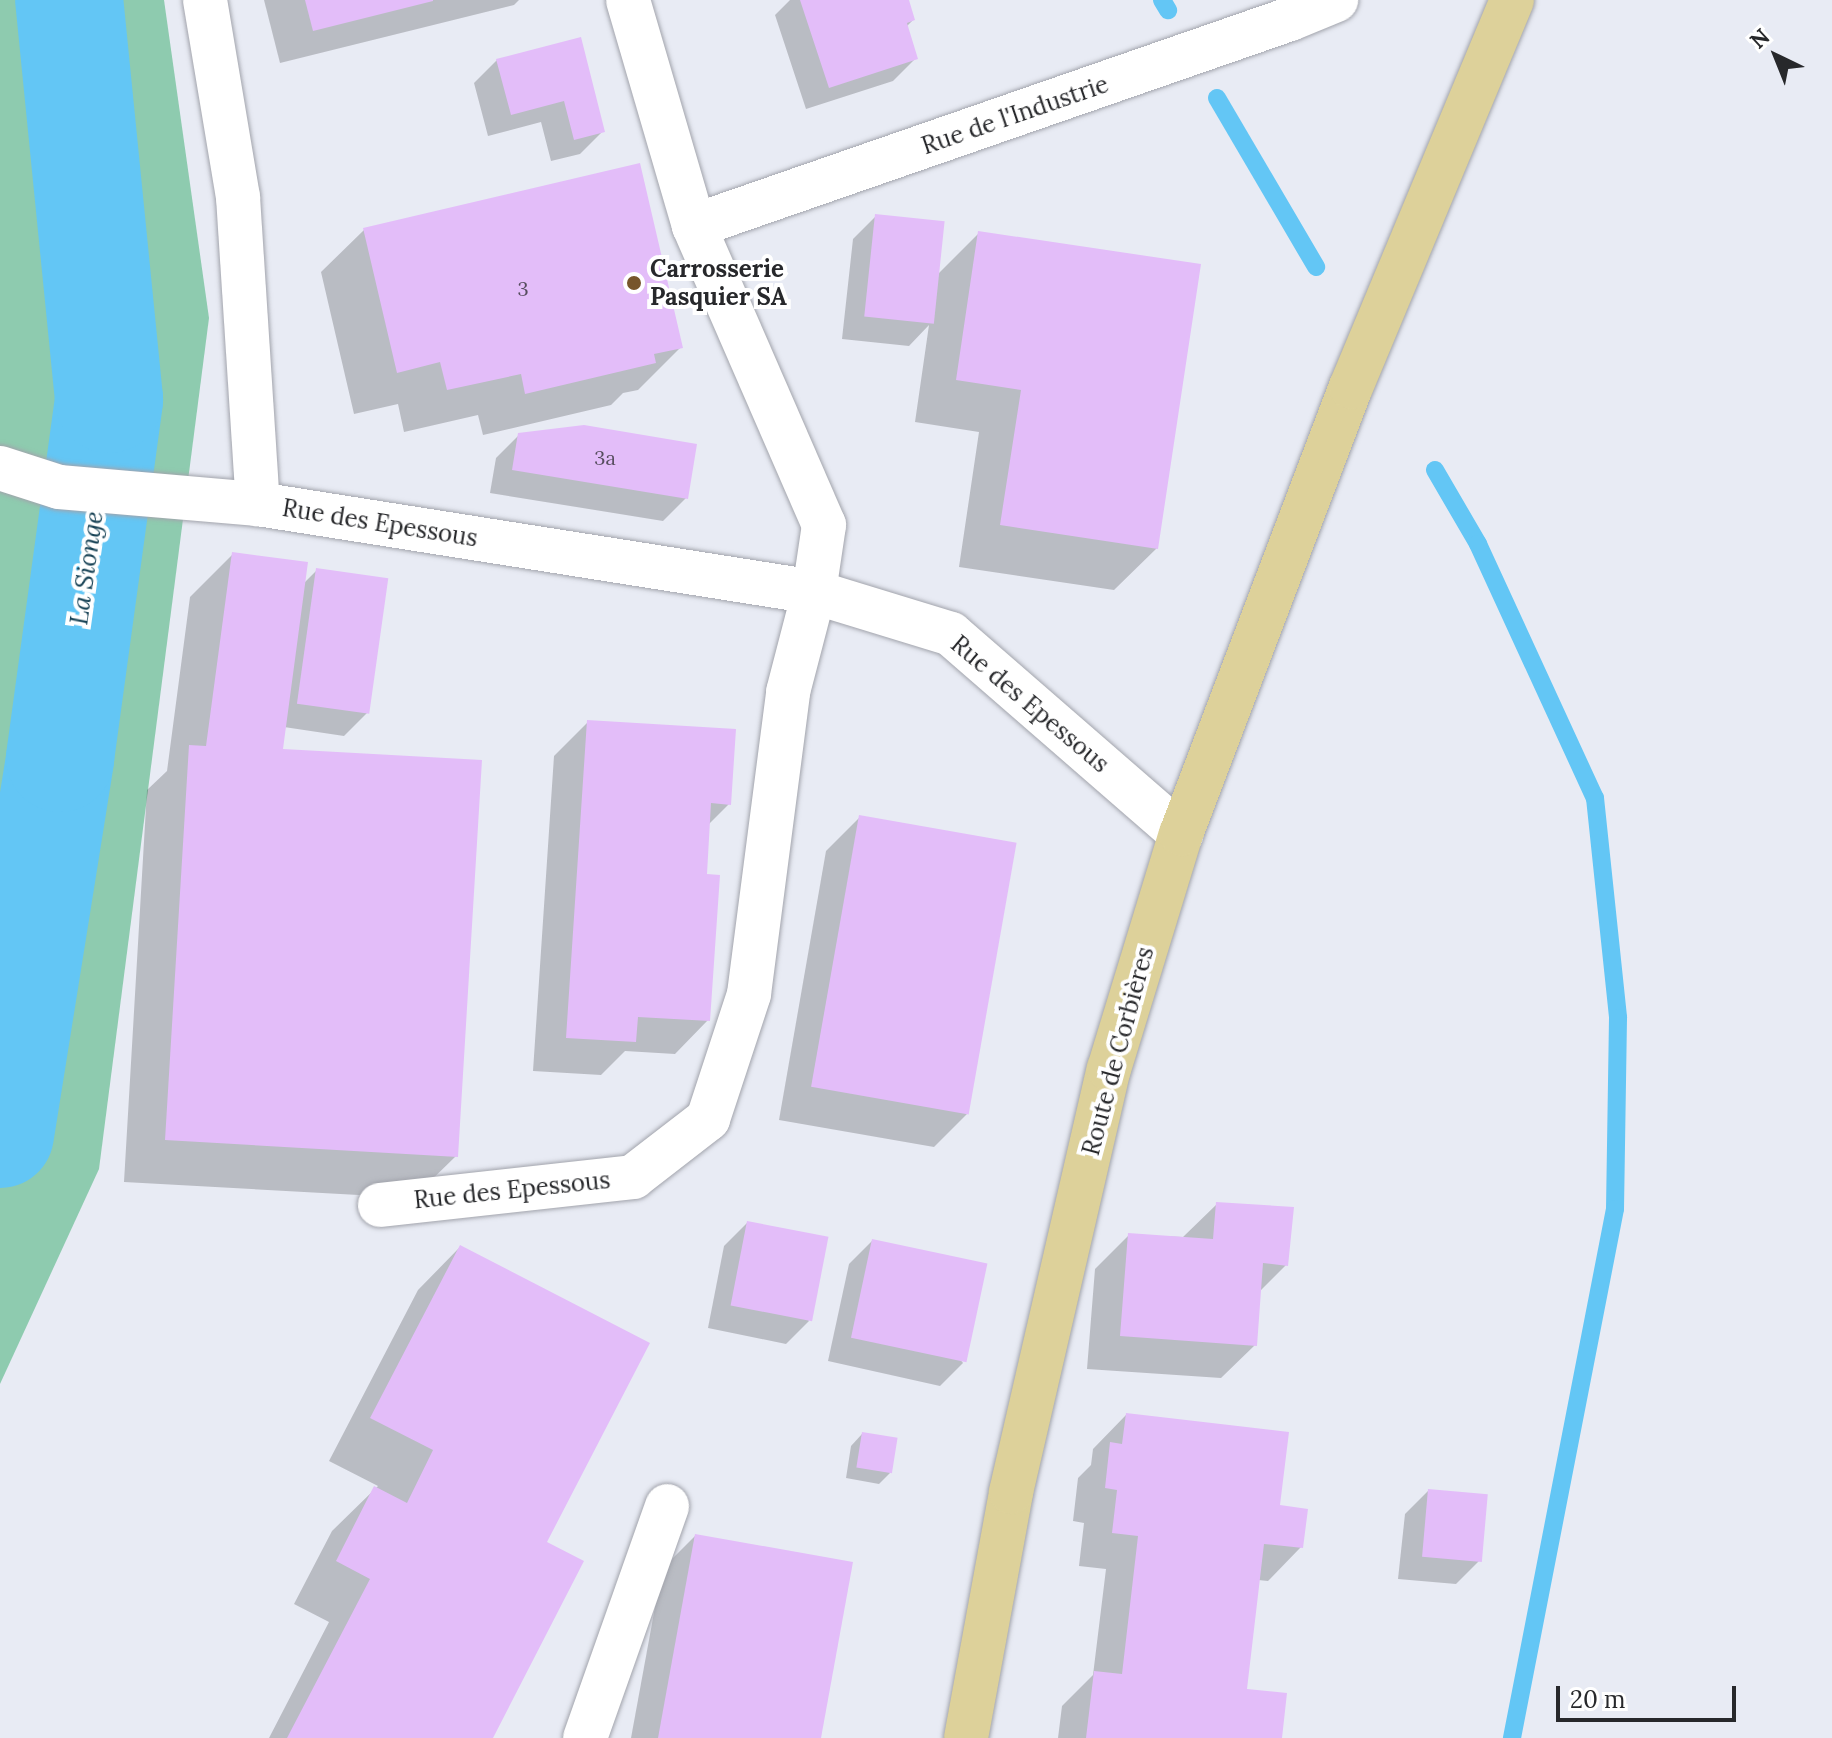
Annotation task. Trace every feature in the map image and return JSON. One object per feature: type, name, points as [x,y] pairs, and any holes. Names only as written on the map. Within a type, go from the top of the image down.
[{"type":"main road","name":"Route de Corbières","points":[[966,1738],[1011,1492],[1109,1069],[1181,834],[1351,387],[1512,0]]},
{"type":"street","name":"Rue des Epessous","points":[[205,0],[238,197],[258,504],[814,592],[951,634],[1181,834]]},
{"type":"street","points":[[628,0],[694,226],[824,525],[814,592]]},
{"type":"street","name":"Rue de l'Industrie","points":[[694,226],[1276,24],[1336,0]]},
{"type":"street","points":[[0,468],[59,487],[258,504]]},
{"type":"street","name":"Rue des Epessous","points":[[380,1205],[633,1177],[708,1119],[749,994],[788,692],[814,592]]},
{"type":"street","points":[[585,1738],[667,1506]]},
{"type":"green space","points":[[0,0],[164,0],[209,318],[99,1169],[0,1384]]},
{"type":"building","points":[[305,0],[433,0],[433,1],[313,31]]},
{"type":"building","points":[[800,0],[909,0],[915,20],[907,23],[918,59],[829,88]]},
{"type":"building","points":[[581,37],[605,132],[574,140],[564,101],[511,115],[496,59]]},
{"type":"building","points":[[640,163],[683,348],[654,354],[656,363],[525,394],[521,374],[447,390],[440,362],[397,373],[363,228]]},
{"type":"building","points":[[875,214],[945,221],[934,324],[864,316]]},
{"type":"building","points":[[978,231],[1201,264],[1158,549],[1000,525],[1021,390],[956,380]]},
{"type":"building","points":[[584,425],[697,444],[688,499],[512,470],[518,433]]},
{"type":"building","points":[[232,552],[308,562],[283,749],[482,760],[458,1157],[165,1140],[189,745],[206,746]]},
{"type":"building","points":[[316,568],[388,578],[369,714],[297,704]]},
{"type":"building","points":[[587,720],[736,729],[731,805],[711,803],[707,874],[720,875],[710,1021],[638,1017],[636,1042],[566,1038]]},
{"type":"building","points":[[859,815],[1017,843],[969,1115],[811,1087]]},
{"type":"building","points":[[1216,1202],[1294,1207],[1288,1266],[1263,1263],[1257,1346],[1120,1336],[1128,1233],[1213,1239]]},
{"type":"building","points":[[747,1221],[828,1237],[812,1321],[731,1305]]},
{"type":"building","points":[[872,1239],[987,1264],[966,1362],[851,1338]]},
{"type":"building","points":[[460,1245],[650,1343],[547,1542],[584,1561],[493,1738],[287,1738],[370,1579],[336,1561],[374,1486],[407,1503],[433,1450],[370,1418]]},
{"type":"building","points":[[1126,1413],[1289,1432],[1280,1505],[1308,1509],[1303,1548],[1264,1544],[1247,1689],[1287,1693],[1282,1738],[1086,1738],[1094,1671],[1122,1674],[1138,1536],[1112,1533],[1117,1490],[1105,1488],[1110,1442],[1122,1444]]},
{"type":"building","points":[[862,1432],[898,1438],[892,1473],[856,1468]]},
{"type":"building","points":[[1428,1489],[1488,1494],[1482,1562],[1422,1557]]},
{"type":"building","points":[[695,1534],[853,1562],[821,1738],[658,1738]]},
{"type":"waterway","name":"La Sionge","points":[[0,1134],[60,758],[109,399],[69,0]]},
{"type":"waterway","points":[[1162,0],[1168,10]]},
{"type":"waterway","points":[[1217,98],[1316,267]]},
{"type":"waterway","points":[[1435,470],[1478,544],[1595,798],[1618,1018],[1615,1209],[1512,1738]]},
{"type":"place","name":"Carrosserie Pasquier SA","points":[[634,283]]}]
